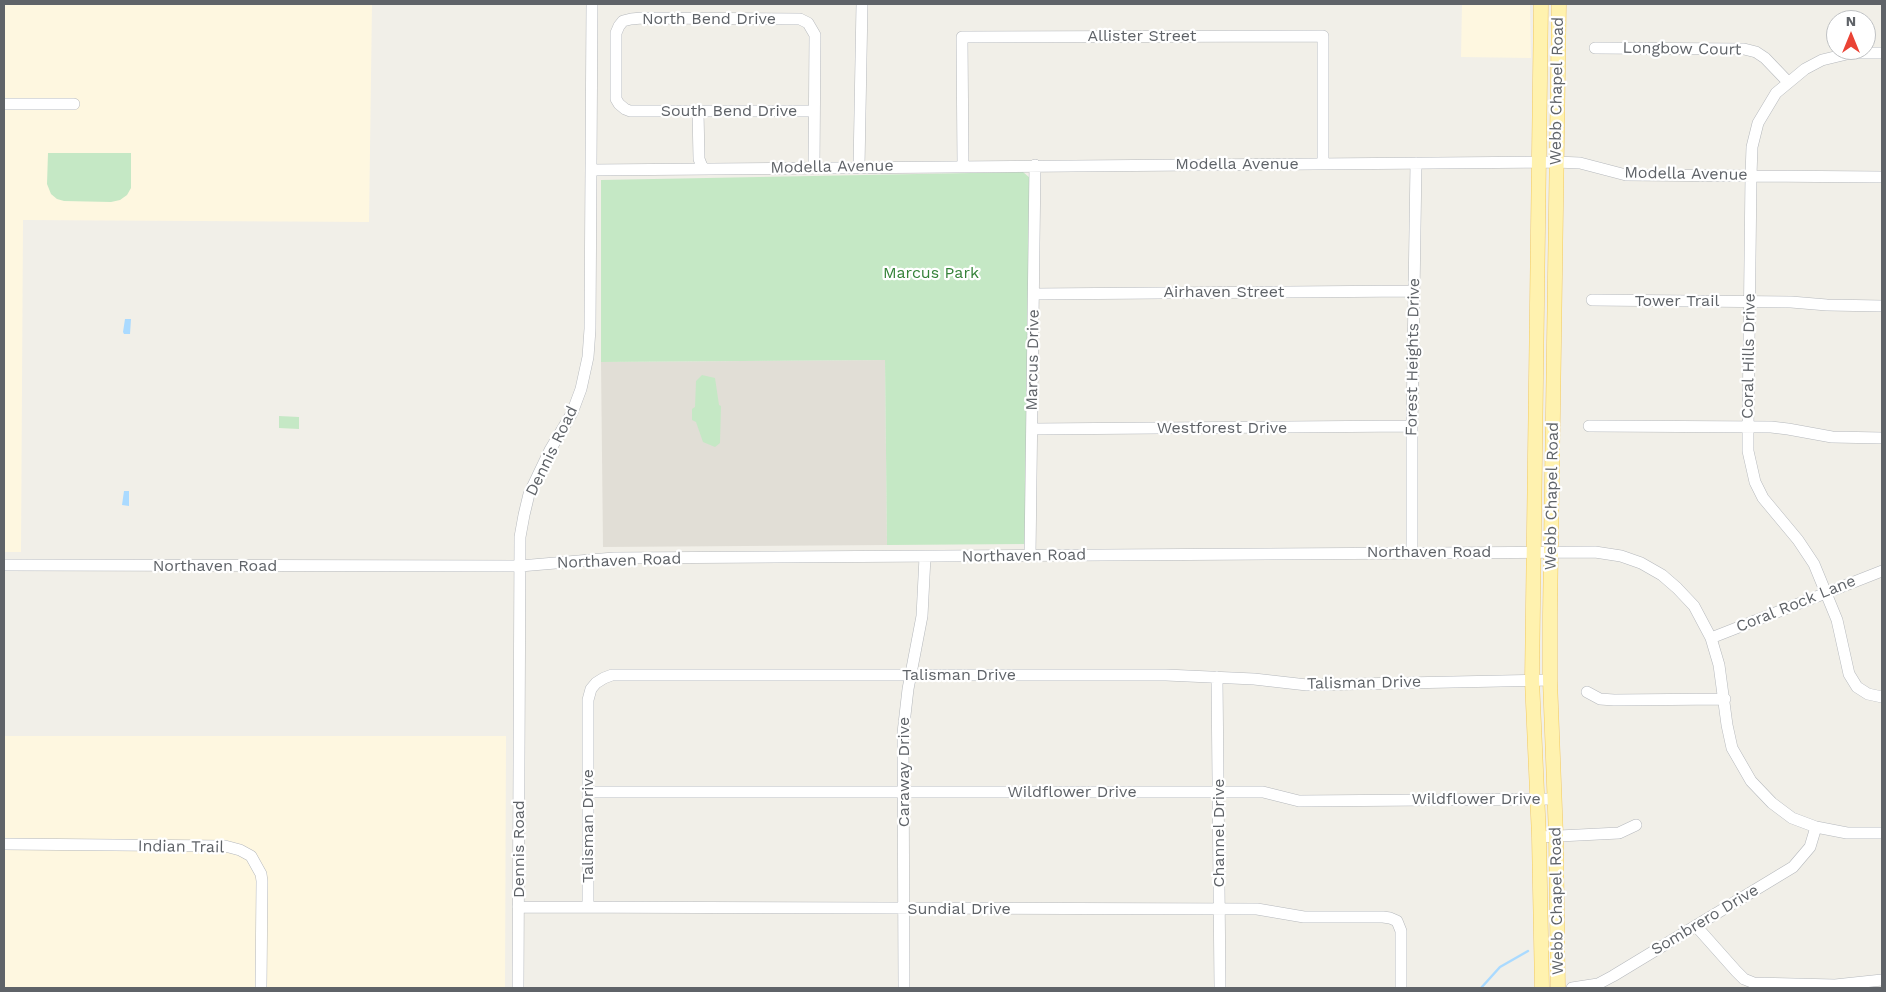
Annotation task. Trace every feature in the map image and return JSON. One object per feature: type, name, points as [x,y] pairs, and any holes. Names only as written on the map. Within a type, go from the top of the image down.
[{"type":"main road","name":"Webb Chapel Road","points":[[1542,4],[1532,680],[1542,988]]},
{"type":"main road","name":"Webb Chapel Road","points":[[1558,988],[1556,836],[1550,680],[1559,4]]},
{"type":"street","name":"Dennis Road","points":[[518,988],[520,537],[529,494],[550,450],[575,405],[581,389],[588,357],[590,329],[592,4]]},
{"type":"street","points":[[859,167],[862,4]]},
{"type":"street","name":"North Bend Drive","points":[[623,22],[631,18],[800,19],[808,24],[815,35],[813,110]]},
{"type":"street","name":"South Bend Drive","points":[[623,22],[616,34],[616,99],[625,109],[645,111],[813,110]]},
{"type":"street","name":"Allister Street","points":[[963,166],[962,37],[1323,36],[1323,163]]},
{"type":"street","name":"Longbow Court","points":[[1595,48],[1744,49],[1756,52],[1765,58],[1788,82]]},
{"type":"street","name":"Coral Hills Drive","points":[[1882,53],[1850,53],[1822,60],[1805,69],[1776,93],[1758,123],[1752,147],[1751,175],[1748,428],[1749,457],[1755,482],[1763,498],[1798,540],[1814,564],[1837,620],[1850,674],[1857,687],[1868,694],[1882,697]]},
{"type":"street","points":[[4,104],[74,104]]},
{"type":"street","points":[[813,110],[814,168]]},
{"type":"street","points":[[702,111],[699,159],[703,169]]},
{"type":"street","name":"Modella Avenue","points":[[591,170],[1556,162],[1580,163],[1626,175],[1882,177]]},
{"type":"street","name":"Forest Heights Drive","points":[[1412,552],[1416,163]]},
{"type":"street","name":"Marcus Drive","points":[[1030,556],[1035,165]]},
{"type":"street","name":"Airhaven Street","points":[[1034,294],[1414,291]]},
{"type":"street","name":"Tower Trail","points":[[1592,300],[1749,301],[1790,302],[1827,306],[1882,306]]},
{"type":"street","name":"Westforest Drive","points":[[1033,429],[1412,426]]},
{"type":"street","points":[[1589,426],[1788,428],[1832,437],[1882,438]]},
{"type":"street","name":"Northaven Road","points":[[4,565],[520,566],[614,558],[1595,552],[1621,556],[1641,563],[1677,588],[1694,606],[1711,638],[1719,664],[1732,748],[1752,781],[1772,803],[1792,818],[1816,827],[1847,833],[1882,833]]},
{"type":"street","name":"Caraway Drive","points":[[904,988],[904,710],[922,616],[925,557]]},
{"type":"street","name":"Coral Rock Lane","points":[[1711,638],[1882,571]]},
{"type":"street","name":"Talisman Drive","points":[[588,907],[588,700],[592,690],[604,678],[612,676],[1166,676],[1217,677],[1307,685],[1550,680]]},
{"type":"street","name":"Channel Drive","points":[[1217,677],[1220,988]]},
{"type":"street","points":[[1587,692],[1600,699],[1614,700],[1725,699]]},
{"type":"street","name":"Wildflower Drive","points":[[588,792],[1262,792],[1299,800],[1555,799]]},
{"type":"street","points":[[1538,836],[1619,833],[1636,825]]},
{"type":"street","name":"Sombrero Drive","points":[[1572,988],[1598,984],[1793,867],[1810,848],[1816,827]]},
{"type":"street","name":"Indian Trail","points":[[4,844],[225,846],[240,850],[250,856],[261,874],[261,988]]},
{"type":"street","name":"Sundial Drive","points":[[518,907],[1257,909],[1304,917],[1383,917],[1397,921],[1401,931],[1401,988]]},
{"type":"street","points":[[1696,926],[1736,971],[1744,979],[1754,984],[1835,985],[1882,980]]},
{"type":"shaded area","points":[[4,4],[372,4],[369,222],[23,220],[21,552],[4,552]]},
{"type":"shaded area","points":[[1462,4],[1530,4],[1531,58],[1461,57]]},
{"type":"shaded area","points":[[885,360],[887,545],[603,547],[601,362]]},
{"type":"shaded area","points":[[4,736],[506,736],[505,988],[4,988]]},
{"type":"green space","points":[[48,153],[131,153],[131,188],[127,195],[120,200],[111,202],[64,201],[57,199],[51,194],[47,184]]},
{"type":"green space","name":"Marcus Park","points":[[1023,172],[1030,178],[1026,544],[887,545],[885,360],[601,362],[601,180]]},
{"type":"green space","points":[[702,375],[715,378],[719,405],[721,406],[720,443],[715,447],[703,442],[696,422],[692,420],[692,409],[695,407],[696,381]]},
{"type":"green space","points":[[279,416],[299,417],[299,429],[279,428]]},
{"type":"water","points":[[125,319],[131,319],[130,334],[124,334],[123,332]]},
{"type":"water","points":[[124,491],[129,491],[129,506],[122,505]]},
{"type":"waterway","points":[[1481,988],[1500,967],[1528,951]]}]
